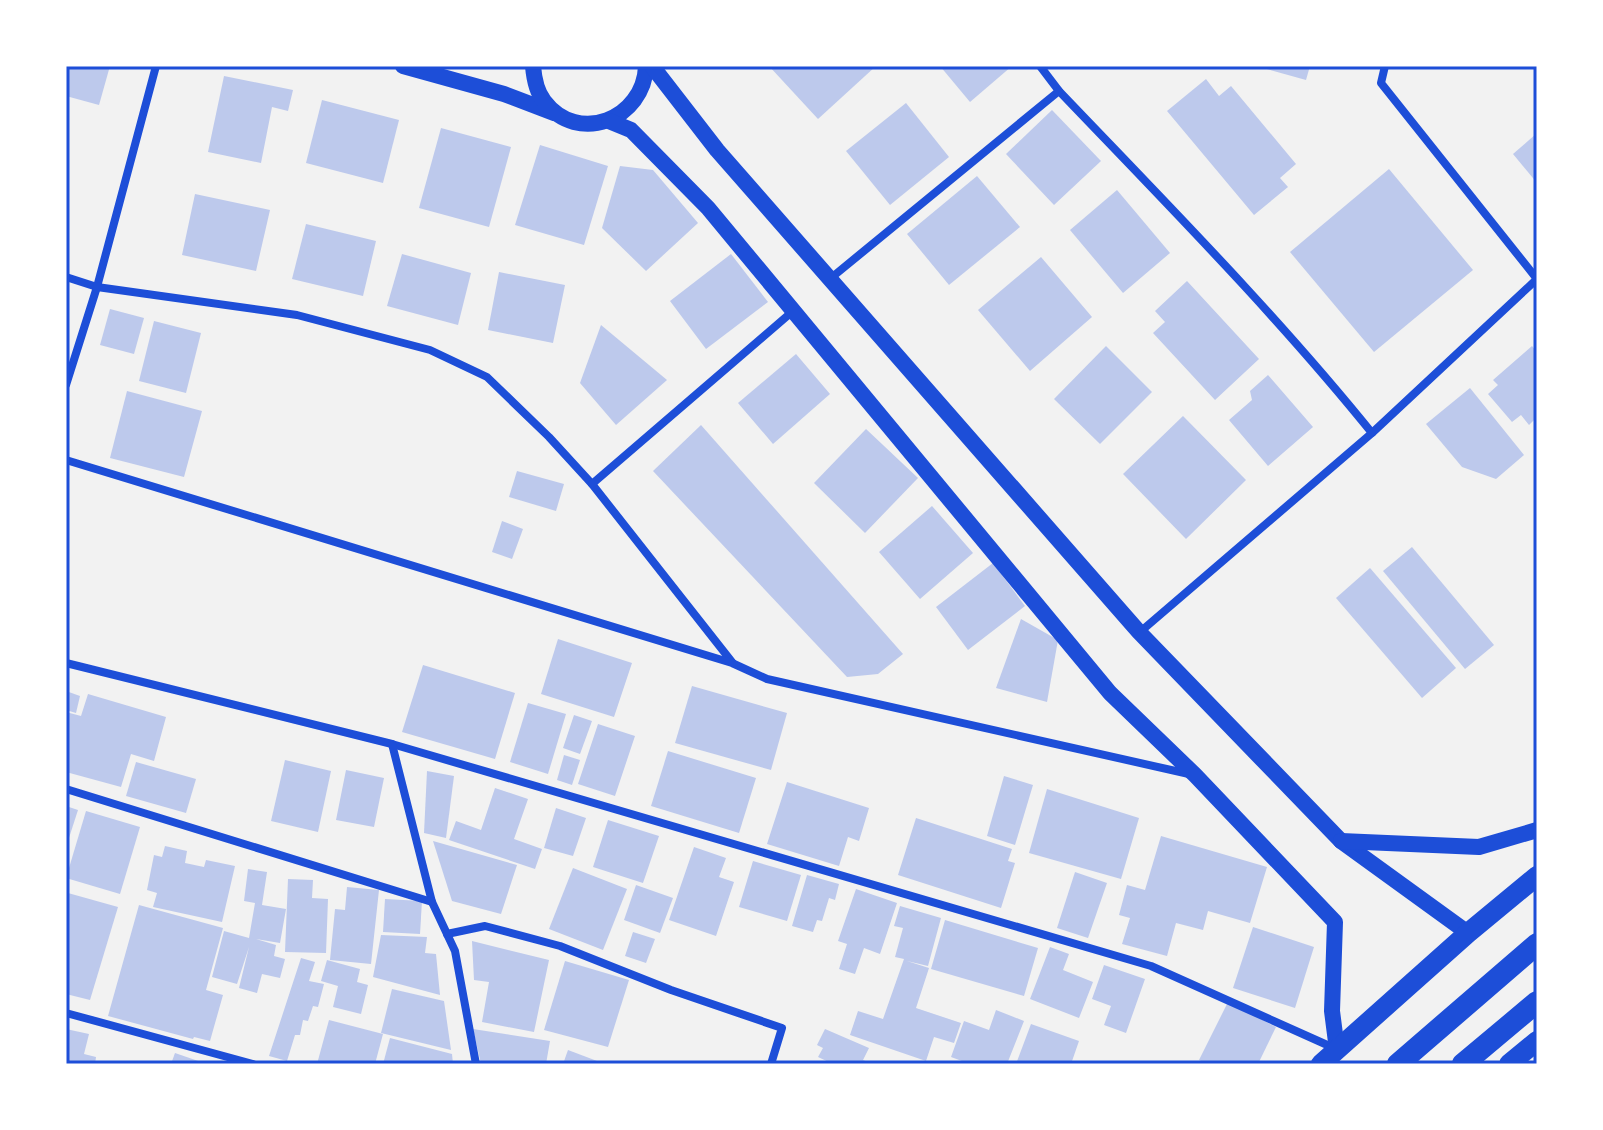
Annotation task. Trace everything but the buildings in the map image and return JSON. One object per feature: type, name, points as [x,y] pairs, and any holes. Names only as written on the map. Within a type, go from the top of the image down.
[{"type":"highway","points":[[1398,1064],[1537,944]]},
{"type":"highway","points":[[1463,1064],[1537,1002]]},
{"type":"main road","points":[[403,66],[504,94],[573,122],[590,124],[609,121],[626,111],[638,97],[649,66]]},
{"type":"main road","points":[[533,66],[535,84],[543,100],[556,113]]},
{"type":"main road","points":[[649,66],[717,150],[1139,632],[1341,841],[1468,933]]},
{"type":"main road","points":[[609,121],[631,130],[708,208],[1110,693],[1195,775],[1335,922],[1332,1011],[1337,1050]]},
{"type":"main road","points":[[1341,841],[1479,847],[1537,830]]},
{"type":"main road","points":[[1321,1064],[1537,876]]},
{"type":"main road","points":[[1509,1064],[1537,1041]]},
{"type":"street","points":[[66,385],[97,287],[156,66]]},
{"type":"street","points":[[1040,66],[1059,91],[1265,308],[1372,433]]},
{"type":"street","points":[[1139,632],[1372,433],[1537,279],[1381,83],[1385,66]]},
{"type":"street","points":[[831,278],[1059,91]]},
{"type":"street","points":[[66,277],[97,287],[297,315],[430,350],[487,377],[592,484],[732,663]]},
{"type":"street","points":[[592,484],[793,311]]},
{"type":"street","points":[[66,460],[732,663],[767,679],[1195,775]]},
{"type":"street","points":[[66,663],[392,744],[1151,966],[1337,1050]]},
{"type":"street","points":[[392,744],[432,902],[455,951],[476,1064]]},
{"type":"street","points":[[66,789],[432,902]]},
{"type":"street","points":[[447,934],[485,926],[560,946],[671,990],[782,1028],[771,1064]]},
{"type":"street","points":[[66,1013],[253,1064]]}]
